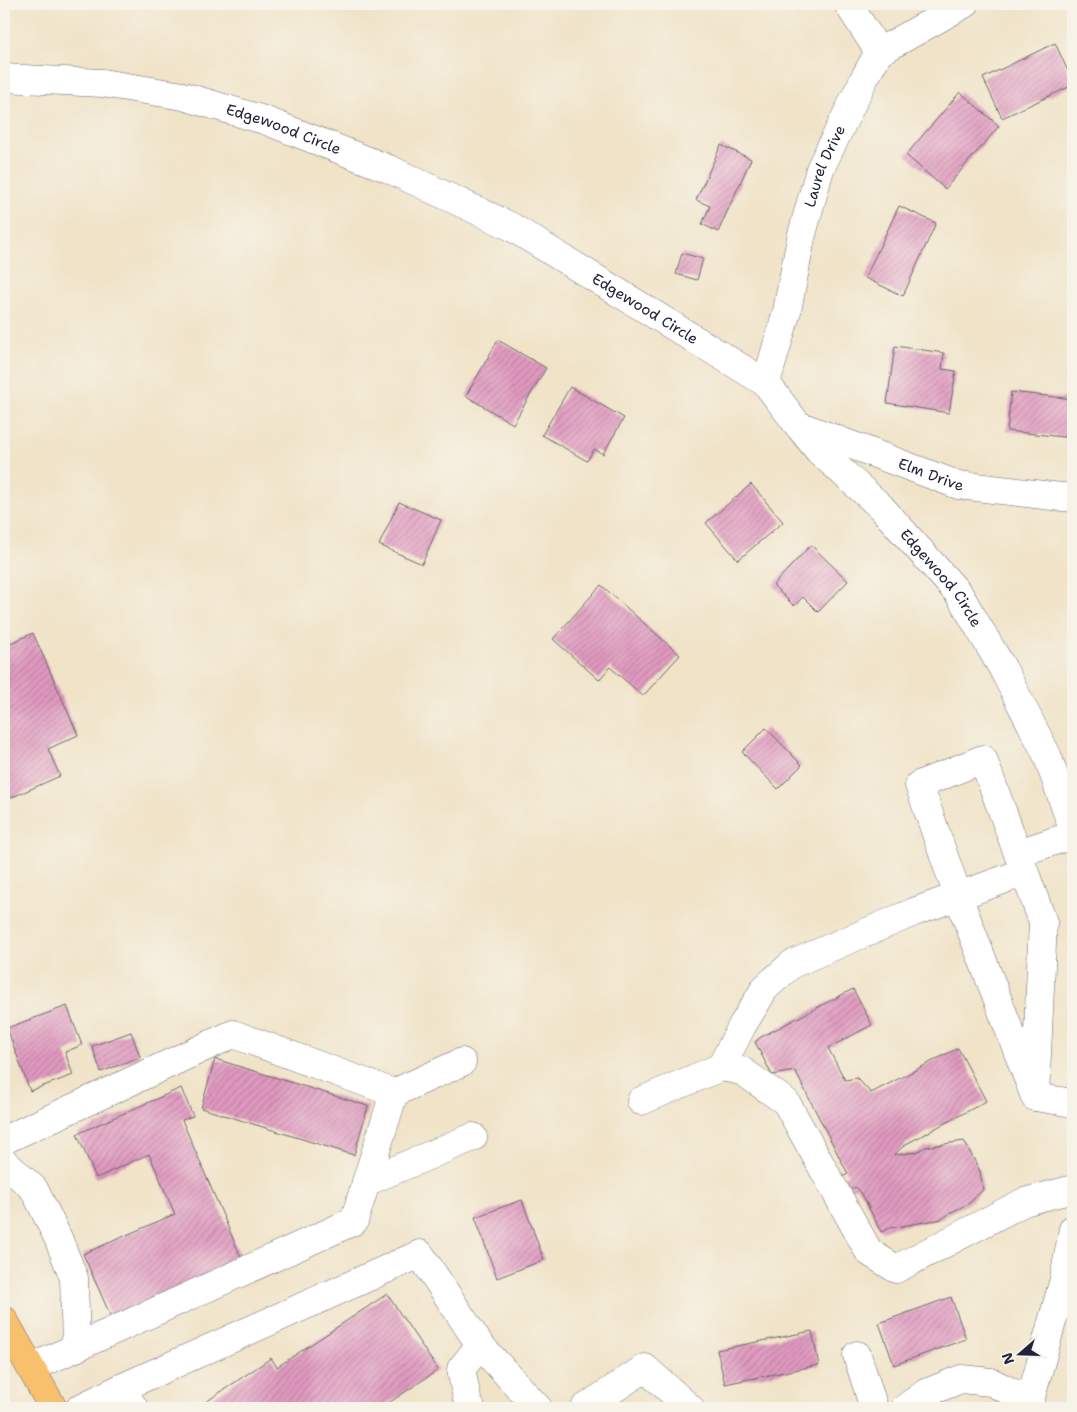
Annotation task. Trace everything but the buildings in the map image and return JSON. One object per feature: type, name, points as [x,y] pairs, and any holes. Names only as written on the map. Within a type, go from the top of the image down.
[{"type":"main road","points":[[4,1320],[53,1408]]},
{"type":"street","points":[[848,4],[879,52],[964,4]]},
{"type":"street","name":"Laurel Drive","points":[[766,383],[787,311],[801,238],[820,169],[879,52]]},
{"type":"street","name":"Edgewood Circle","points":[[4,78],[102,82],[183,96],[264,120],[389,169],[510,226],[766,383],[819,451],[881,507],[958,594],[1004,669],[1047,755],[1073,830]]},
{"type":"street","name":"Elm Drive","points":[[797,424],[958,485],[1073,497]]},
{"type":"street","points":[[983,758],[1043,922],[1034,1097],[958,896],[919,785],[983,758]]},
{"type":"street","points":[[721,1067],[742,1026],[765,988],[792,964],[914,912],[958,896],[1073,835]]},
{"type":"street","points":[[76,1348],[74,1278],[62,1246],[34,1189],[5,1142],[233,1034],[394,1093],[462,1062]]},
{"type":"street","points":[[641,1101],[721,1067],[742,1071],[786,1102],[869,1252],[896,1269],[1024,1202],[1073,1189]]},
{"type":"street","points":[[30,1368],[354,1221],[394,1093]]},
{"type":"street","points":[[1034,1097],[1073,1103]]},
{"type":"street","points":[[366,1182],[472,1137]]},
{"type":"street","points":[[905,1408],[926,1393],[961,1379],[991,1382],[1029,1404],[1064,1279],[1073,1229]]},
{"type":"street","points":[[80,1408],[127,1398],[420,1254],[480,1345],[538,1408]]},
{"type":"street","points":[[471,1408],[468,1404],[461,1369],[480,1345]]},
{"type":"street","points":[[857,1355],[874,1408]]},
{"type":"street","points":[[585,1408],[645,1368],[690,1408]]}]
